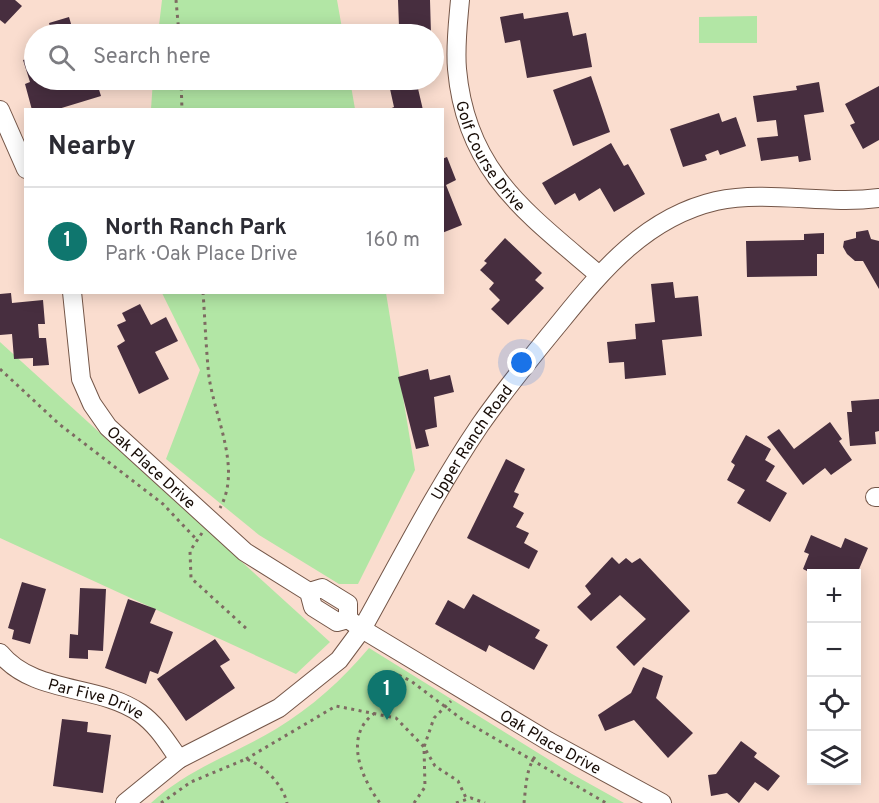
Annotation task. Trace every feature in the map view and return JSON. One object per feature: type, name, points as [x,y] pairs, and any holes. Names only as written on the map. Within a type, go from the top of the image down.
[{"type":"street","name":"Golf Course Drive","points":[[460,0],[457,67],[461,102],[473,136],[488,167],[523,210],[599,275]]},
{"type":"street","points":[[0,110],[24,164]]},
{"type":"street","name":"Upper Ranch Road","points":[[125,803],[178,759],[279,708],[339,660],[355,624],[479,427],[515,376],[599,275],[627,247],[652,229],[687,210],[716,201],[748,197],[879,198]]},
{"type":"street","name":"Oak Place Drive","points":[[72,294],[81,379],[92,404],[108,428],[245,552],[309,592],[313,607],[337,622],[355,624],[548,741],[662,803]]},
{"type":"street","name":"Par Five Drive","points":[[0,653],[25,672],[45,681],[117,701],[140,712],[158,728],[178,759]]},
{"type":"path","points":[[176,0],[178,24]]},
{"type":"path","points":[[181,90],[182,108]]},
{"type":"path","points":[[202,294],[209,378],[229,474],[227,495],[212,522],[190,551],[191,578],[248,630]]},
{"type":"path","points":[[0,369],[59,424],[163,504],[197,540]]},
{"type":"path","points":[[392,672],[411,681],[446,707],[531,761],[606,803]]},
{"type":"path","points":[[414,803],[425,787],[424,747],[434,718],[446,707],[460,686]]},
{"type":"path","points":[[161,803],[191,782],[246,759],[336,706],[351,711],[396,718],[424,747],[435,766],[458,781],[467,800]]},
{"type":"path","points":[[375,713],[360,729],[357,746],[360,765],[380,803]]},
{"type":"path","points":[[524,803],[531,761],[548,741]]},
{"type":"path","points":[[246,759],[253,761],[278,784],[287,803]]},
{"type":"path","points":[[456,803],[467,800],[484,803]]},
{"type":"green space","points":[[162,0],[337,0],[341,24],[159,24]]},
{"type":"green space","points":[[757,16],[757,43],[699,43],[699,17]]},
{"type":"green space","points":[[152,90],[352,90],[355,108],[151,108]]},
{"type":"green space","points":[[162,294],[386,294],[415,470],[358,584],[339,584],[259,535],[166,459],[200,370]]},
{"type":"green space","points":[[0,342],[330,642],[296,674],[0,538]]},
{"type":"green space","points":[[369,648],[572,774],[624,803],[151,803],[180,781],[276,729],[302,712],[337,682]]},
{"type":"building","points":[[0,0],[15,0],[22,6],[5,24],[0,20]]},
{"type":"building","points":[[398,0],[430,0],[431,24],[399,24]]},
{"type":"building","points":[[568,12],[573,36],[586,33],[592,67],[527,78],[520,40],[505,43],[500,17],[523,13],[524,19]]},
{"type":"building","points":[[69,17],[71,24],[49,24]]},
{"type":"building","points":[[591,76],[610,132],[573,146],[553,90]]},
{"type":"building","points":[[819,82],[824,112],[804,115],[811,160],[799,162],[798,156],[761,161],[757,138],[778,136],[776,120],[757,122],[753,96],[797,90],[796,86]]},
{"type":"building","points":[[879,86],[879,140],[863,149],[850,125],[855,123],[845,104]]},
{"type":"building","points":[[27,90],[99,90],[101,96],[62,108],[31,108]]},
{"type":"building","points":[[390,90],[418,90],[423,108],[392,108],[394,107]]},
{"type":"building","points":[[719,113],[722,122],[736,117],[746,146],[720,155],[718,150],[705,155],[707,160],[683,167],[670,129]]},
{"type":"building","points":[[611,143],[624,166],[628,164],[645,194],[614,212],[600,188],[579,201],[575,193],[555,205],[542,183]]},
{"type":"building","points":[[447,157],[456,180],[446,185],[462,225],[444,232],[444,158]]},
{"type":"building","points":[[868,230],[871,239],[879,241],[879,289],[863,261],[855,261],[843,247],[844,241],[856,238],[856,232]]},
{"type":"building","points":[[824,233],[824,254],[817,254],[817,276],[747,277],[746,241],[804,240],[804,234]]},
{"type":"building","points":[[505,238],[542,273],[535,280],[544,288],[508,325],[491,309],[500,300],[489,289],[494,283],[480,270],[487,263],[484,261]]},
{"type":"building","points":[[673,282],[675,298],[698,296],[702,336],[662,340],[666,375],[625,379],[624,362],[609,363],[607,342],[636,339],[635,324],[655,322],[651,284]]},
{"type":"building","points":[[11,293],[12,303],[43,300],[45,324],[38,324],[39,338],[46,338],[49,365],[33,366],[33,358],[14,359],[12,334],[0,335],[0,294]]},
{"type":"building","points":[[140,304],[151,325],[166,317],[178,341],[155,352],[169,379],[139,394],[117,346],[125,341],[117,325],[126,321],[122,313]]},
{"type":"building","points":[[428,369],[430,380],[450,375],[454,392],[434,397],[437,427],[425,430],[429,446],[416,449],[398,377]]},
{"type":"building","points":[[879,399],[879,431],[875,432],[876,444],[850,446],[847,412],[852,412],[851,401]]},
{"type":"building","points":[[830,422],[842,439],[839,441],[852,460],[831,475],[825,468],[803,485],[767,437],[779,429],[794,449]]},
{"type":"building","points":[[746,435],[771,449],[765,460],[775,466],[766,481],[787,493],[770,522],[737,503],[745,490],[727,480],[735,465],[731,462]]},
{"type":"building","points":[[506,459],[525,469],[514,492],[519,494],[513,507],[524,513],[516,527],[529,533],[524,543],[538,551],[529,569],[467,538]]},
{"type":"building","points":[[811,535],[841,548],[845,538],[868,548],[859,569],[807,569],[807,571],[803,569],[809,554],[804,552]]},
{"type":"building","points":[[612,557],[619,564],[626,558],[632,563],[640,558],[690,611],[634,666],[616,647],[646,619],[620,595],[591,621],[577,607],[591,594],[585,586]]},
{"type":"building","points":[[22,582],[46,589],[30,644],[12,639],[14,630],[8,628]]},
{"type":"building","points":[[80,588],[106,589],[103,651],[88,650],[88,659],[69,658],[70,634],[78,635]]},
{"type":"building","points":[[473,594],[540,630],[535,638],[548,645],[534,670],[489,645],[486,652],[435,624],[448,600],[464,609]]},
{"type":"building","points":[[128,599],[156,609],[150,623],[173,632],[158,674],[150,671],[146,684],[105,668]]},
{"type":"building","points":[[215,639],[230,660],[220,666],[235,688],[186,721],[157,679]]},
{"type":"building","points":[[643,667],[663,676],[656,698],[693,733],[668,758],[634,720],[605,731],[598,715],[631,693]]},
{"type":"building","points":[[62,719],[88,722],[87,732],[111,735],[103,793],[53,786]]},
{"type":"building","points":[[741,741],[757,753],[754,757],[780,776],[768,791],[755,782],[739,803],[727,793],[711,796],[708,775],[716,774]]},
{"type":"place","name":"North Ranch Park","points":[[387,720]]}]
